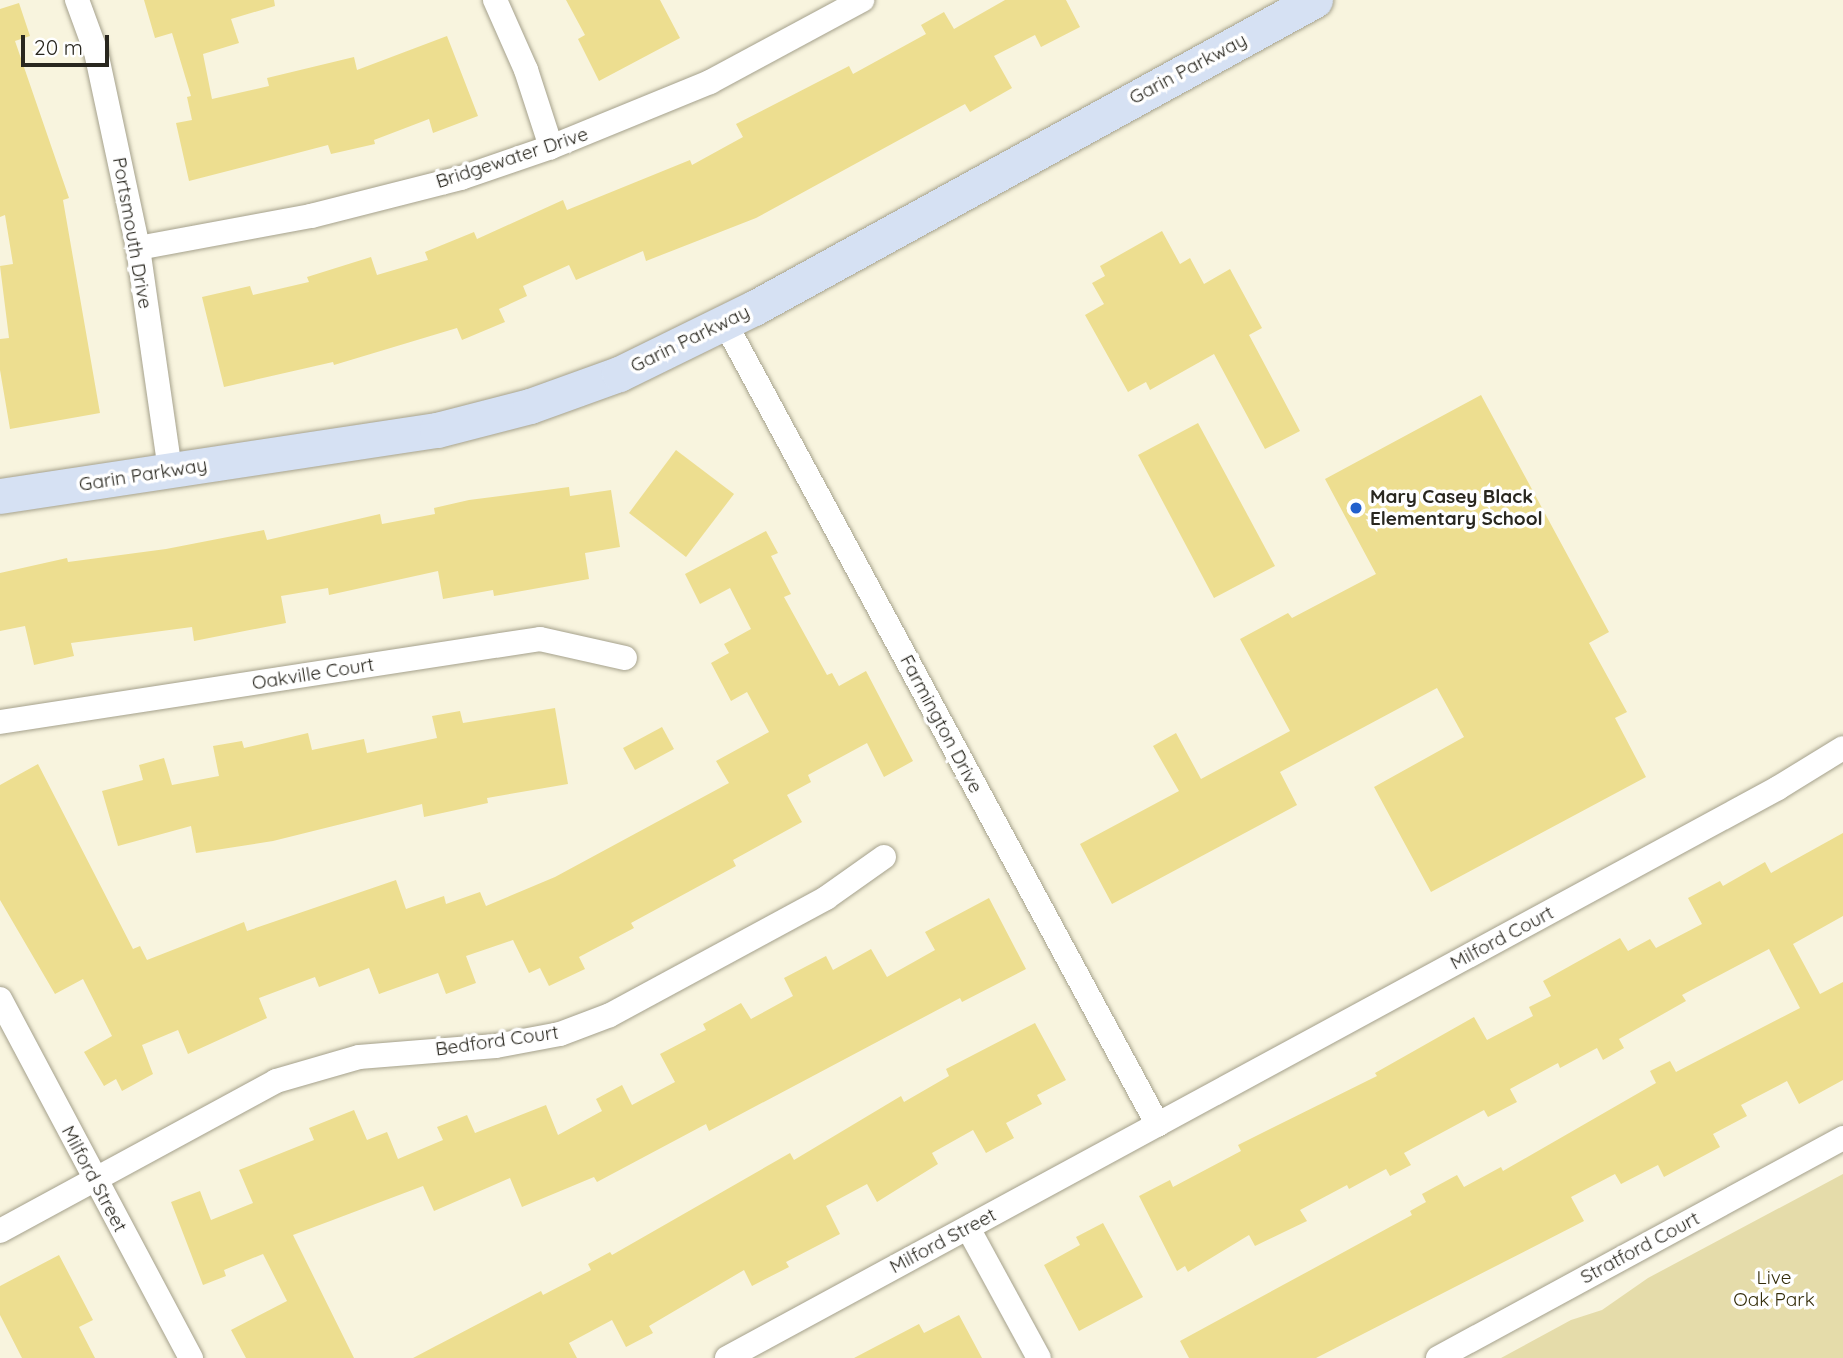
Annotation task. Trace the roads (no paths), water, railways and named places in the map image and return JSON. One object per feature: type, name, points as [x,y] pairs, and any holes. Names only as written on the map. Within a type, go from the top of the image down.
[{"type":"street","name":"Portsmouth Drive","points":[[77,0],[96,52],[138,248],[170,471]]},
{"type":"street","points":[[495,0],[526,70],[551,147]]},
{"type":"street","name":"Bridgewater Drive","points":[[138,248],[311,216],[461,178],[551,147],[710,82],[862,0]]},
{"type":"street","name":"Garin Parkway","points":[[0,496],[437,430],[530,406],[619,374],[725,323],[1303,3]]},
{"type":"street","name":"Farmington Drive","points":[[725,323],[1158,1125]]},
{"type":"street","name":"Oakville Court","points":[[0,722],[540,639],[625,658]]},
{"type":"street","name":"Milford Court","points":[[1158,1125],[1836,757],[1843,748]]},
{"type":"street","name":"Bedford Court","points":[[0,1231],[275,1081],[323,1065],[535,1039],[560,1034],[610,1015],[826,898],[884,858]]},
{"type":"street","name":"Milford Street","points":[[0,999],[191,1358]]},
{"type":"street","name":"Milford Street","points":[[727,1358],[1158,1125]]},
{"type":"street","name":"Stratford Court","points":[[1438,1358],[1843,1138]]},
{"type":"street","points":[[968,1228],[1039,1358]]},
{"type":"place","name":"Mary Casey Black Elementary School","points":[[1356,508]]},
{"type":"park label","name":"Live Oak Park","points":[[1774,1289]]}]
